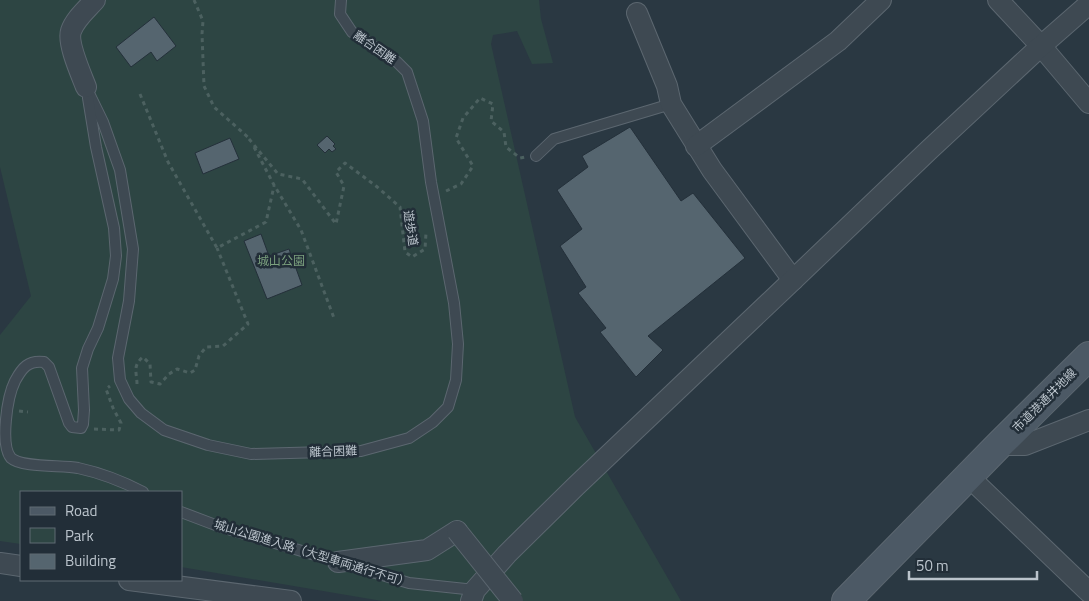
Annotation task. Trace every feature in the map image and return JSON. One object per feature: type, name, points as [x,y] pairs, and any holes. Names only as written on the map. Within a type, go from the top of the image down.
[{"type":"street","points":[[86,87],[71,43],[71,31],[78,19],[95,0]]},
{"type":"street","points":[[696,146],[838,41],[881,0]]},
{"type":"street","points":[[998,0],[1041,46],[1089,103]]},
{"type":"street","points":[[473,596],[508,554],[576,486],[929,150],[1089,4]]},
{"type":"street","points":[[637,13],[667,86],[672,104],[696,146],[793,280]]},
{"type":"street","name":"市道港通井地線","points":[[969,477],[1089,356]]},
{"type":"street","points":[[999,445],[1025,445],[1089,420]]},
{"type":"street","points":[[846,601],[969,477],[1089,592]]},
{"type":"street","points":[[338,562],[427,550],[457,531],[513,601]]},
{"type":"street","points":[[0,563],[20,566]]},
{"type":"street","points":[[137,581],[291,601]]},
{"type":"lane","name":"離合困難","points":[[86,87],[103,122],[120,170],[132,249],[129,301],[118,358],[120,380],[129,399],[141,413],[164,430],[208,445],[251,454],[361,451],[409,438],[433,422],[448,407],[456,380],[458,344],[454,303],[431,182],[423,121],[407,72],[398,62],[352,32],[340,14],[341,0]]},
{"type":"lane","points":[[86,87],[96,147],[114,228],[116,256],[113,279],[98,328],[82,368],[84,424],[81,428],[72,427],[49,367],[44,362],[36,361],[28,364],[20,371],[12,387],[6,409],[4,444],[10,458],[16,462],[75,467],[100,473],[141,491]]},
{"type":"lane","points":[[536,156],[554,139],[672,104]]},
{"type":"lane","name":"城山公園進入路（大型車両通行不可）","points":[[182,512],[218,526],[409,584],[473,596]]},
{"type":"path","name":"遊歩道","points":[[194,0],[203,21],[204,86],[214,107],[249,139],[278,174],[302,179],[336,224],[344,186],[336,172],[344,163],[376,186],[400,207],[406,252],[412,257],[425,249],[426,230]]},
{"type":"path","points":[[81,428],[119,430],[121,423],[106,389],[125,379],[126,384],[133,388],[138,383],[135,372],[138,361],[143,357],[150,364],[151,382],[160,384],[169,374],[177,369],[190,373],[195,370],[199,356],[206,346],[224,346],[248,324],[217,248],[168,162],[140,94]]},
{"type":"path","points":[[431,182],[446,191],[461,184],[473,166],[456,138],[463,118],[480,98],[492,104],[490,121],[504,132],[506,147],[520,158],[536,156]]},
{"type":"path","name":"遊歩道","points":[[249,139],[274,185],[302,230],[334,318]]},
{"type":"path","points":[[217,248],[266,222],[274,185]]},
{"type":"green space","name":"城山公園","points":[[0,0],[539,0],[541,19],[553,63],[532,64],[517,31],[493,35],[491,44],[575,417],[681,601],[382,601],[182,567],[182,491],[20,491],[20,544],[0,541],[0,335],[31,296],[0,167]]},
{"type":"building","points":[[154,17],[176,46],[157,61],[151,52],[131,67],[116,47]]},
{"type":"building","points":[[630,127],[681,201],[693,193],[745,258],[648,336],[663,350],[636,377],[600,332],[606,328],[578,293],[586,287],[560,246],[582,229],[557,190],[588,167],[582,156]]},
{"type":"building","points":[[327,136],[335,144],[333,146],[336,149],[332,152],[329,149],[325,153],[317,145]]},
{"type":"building","points":[[230,138],[239,159],[203,174],[195,153]]},
{"type":"building","points":[[261,234],[269,256],[289,249],[302,285],[267,299],[244,241]]}]
